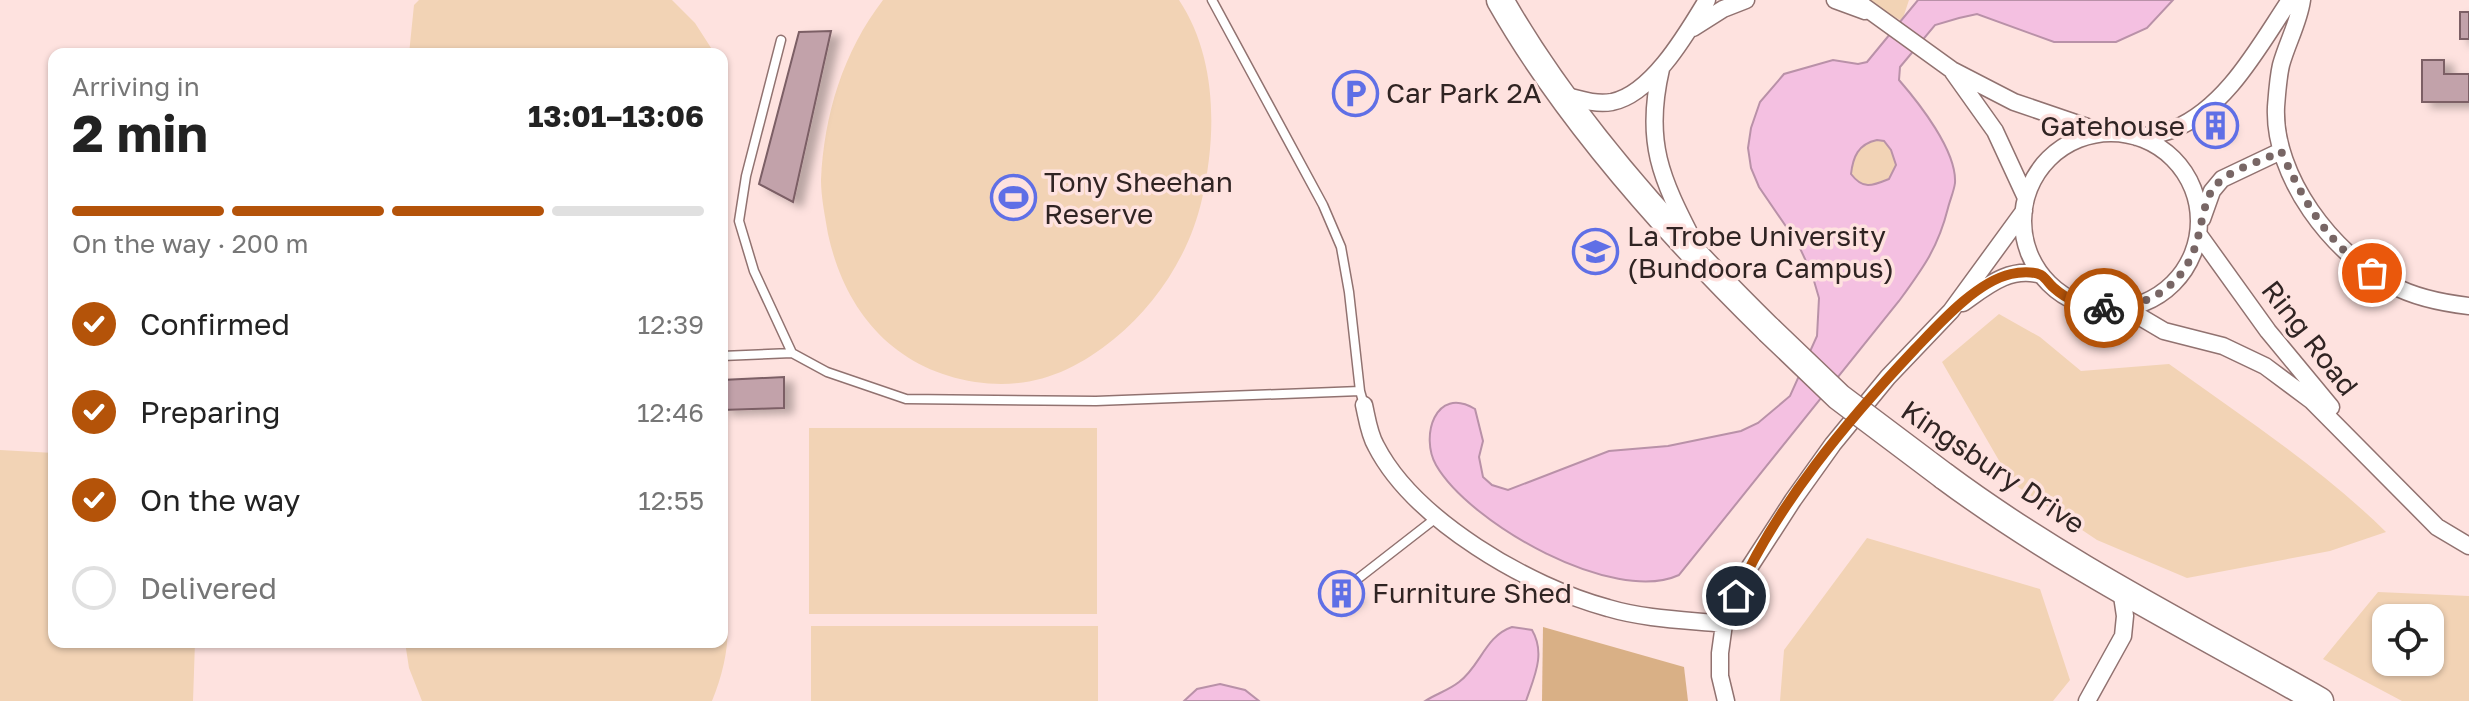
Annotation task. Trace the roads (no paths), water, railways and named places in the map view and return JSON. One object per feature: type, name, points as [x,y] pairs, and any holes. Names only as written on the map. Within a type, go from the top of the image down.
[{"type":"main road","name":"Kingsbury Drive","points":[[1500,0],[1562,94],[1660,217],[1710,272],[1839,397],[1989,510],[2121,589],[2320,701]]},
{"type":"street","points":[[1562,94],[1593,103],[1613,102],[1627,96],[1661,69],[1707,0]]},
{"type":"street","points":[[1688,31],[1723,9],[1746,0]]},
{"type":"street","points":[[1835,0],[1878,16]]},
{"type":"street","points":[[1855,0],[1952,70],[2014,102],[2105,134],[2137,137],[2175,129],[2204,110],[2246,65],[2290,0]]},
{"type":"street","points":[[2302,0],[2281,66],[2276,111],[2281,151],[2313,214],[2352,259],[2393,286],[2436,302],[2469,306]]},
{"type":"street","points":[[1661,69],[1656,93],[1655,149],[1663,177],[1710,272]]},
{"type":"street","points":[[1952,70],[1995,131],[2025,205]]},
{"type":"street","points":[[2105,134],[2074,142],[2047,161],[2034,178],[2025,205],[2024,234],[2030,256],[2041,275],[2070,299],[2097,308],[2125,308],[2152,300],[2174,284],[2190,261],[2212,191],[2222,179],[2281,151]]},
{"type":"street","points":[[2137,137],[2163,150],[2183,170],[2196,195],[2199,230]]},
{"type":"street","points":[[1726,701],[1720,676],[1724,624],[1749,568],[1833,444],[1888,377],[1951,311],[2025,205]]},
{"type":"street","name":"Ring Road","points":[[2199,230],[2268,331],[2382,471]]},
{"type":"street","points":[[1951,311],[2009,274],[2041,275]]},
{"type":"street","name":"Ring Road","points":[[2125,308],[2164,331],[2223,346],[2265,366],[2312,401],[2437,527],[2469,546]]},
{"type":"street","points":[[1362,398],[1374,444],[1391,471],[1436,518],[1498,559],[1577,598],[1609,609],[1724,624]]},
{"type":"street","points":[[2087,701],[2123,636],[2125,616],[2121,589]]},
{"type":"lane","points":[[728,356],[792,353],[827,372],[906,399],[1096,401],[1362,398],[1341,247],[1299,160],[1212,0]]},
{"type":"lane","points":[[781,40],[746,176],[739,221],[754,271],[792,353]]},
{"type":"lane","points":[[1346,588],[1436,518]]},
{"type":"place","name":"Car Park 2A","points":[[1355,93]]},
{"type":"place","name":"Gatehouse","points":[[2216,126]]},
{"type":"place","name":"Tony Sheehan Reserve","points":[[1013,198]]},
{"type":"place","name":"La Trobe University (Bundoora Campus)","points":[[1596,252]]},
{"type":"place","name":"Furniture Shed","points":[[1341,593]]}]
